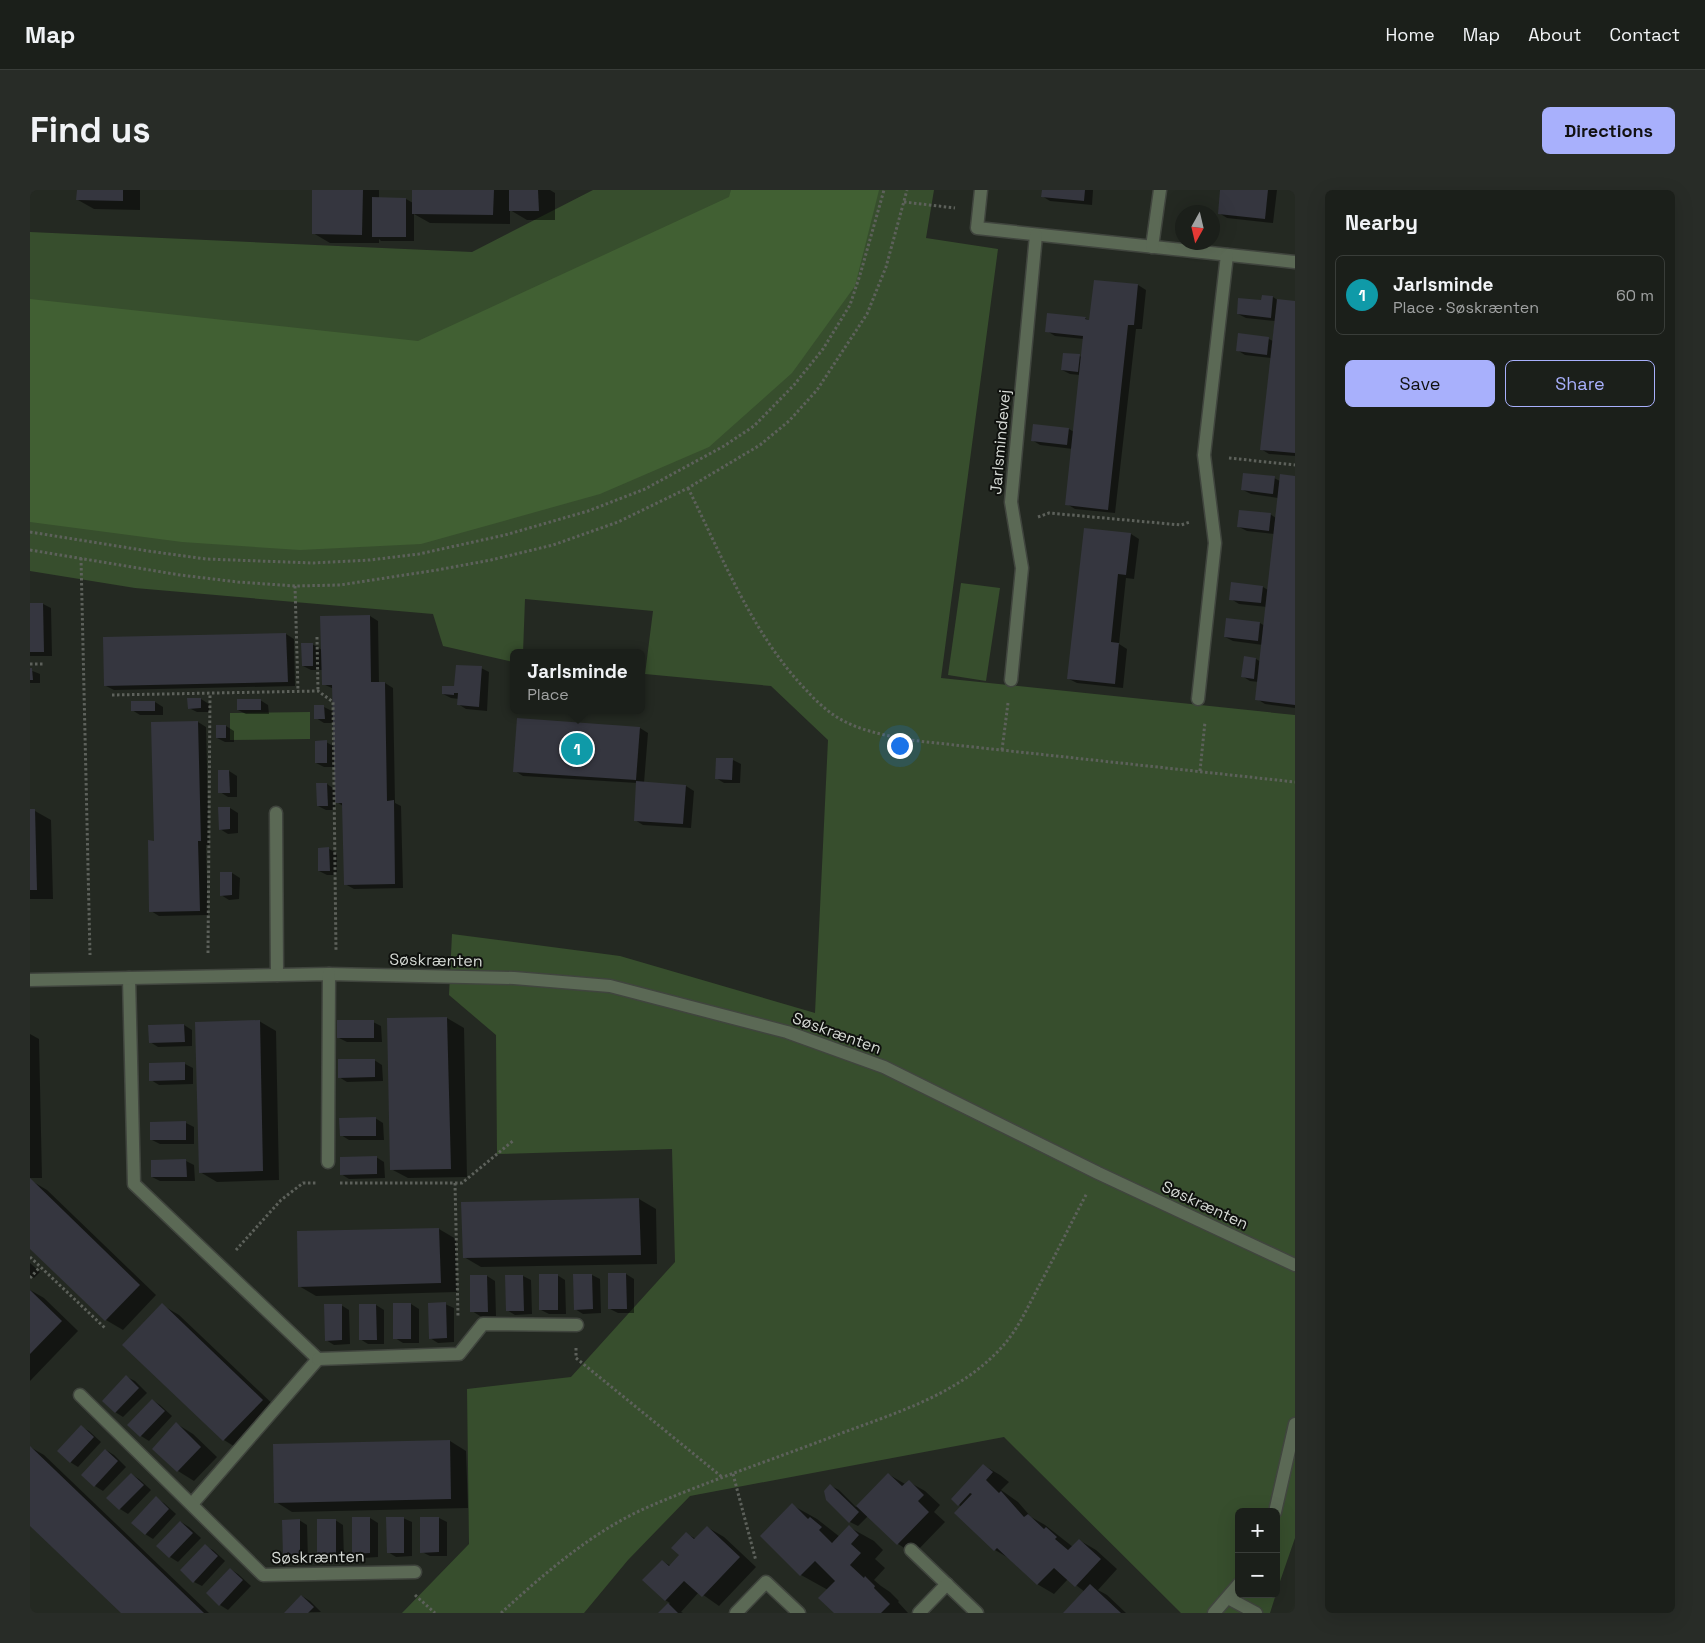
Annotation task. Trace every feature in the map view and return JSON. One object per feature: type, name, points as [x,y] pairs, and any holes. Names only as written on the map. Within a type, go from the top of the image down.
[{"type":"street","points":[[981,190],[977,228],[1295,262]]},
{"type":"street","points":[[1152,247],[1160,190]]},
{"type":"street","name":"Jarlsmindevej","points":[[1011,680],[1022,568],[1011,502],[1036,235]]},
{"type":"street","points":[[1198,699],[1215,543],[1204,455],[1227,255]]},
{"type":"street","points":[[276,813],[278,975]]},
{"type":"street","points":[[328,1162],[329,974]]},
{"type":"street","name":"Søskrænten","points":[[30,980],[329,974],[514,978],[610,986],[787,1032],[884,1067],[1098,1173],[1295,1265]]},
{"type":"street","points":[[129,978],[134,1184],[318,1359],[459,1354],[483,1324],[576,1325]]},
{"type":"street","points":[[192,1504],[318,1359]]},
{"type":"street","name":"Søskrænten","points":[[80,1395],[263,1575],[415,1572]]},
{"type":"street","points":[[1276,1508],[1295,1424]]},
{"type":"street","points":[[912,1550],[977,1613]]},
{"type":"street","points":[[736,1613],[766,1582],[799,1613]]},
{"type":"street","points":[[919,1613],[946,1584]]},
{"type":"street","points":[[1214,1613],[1235,1589]]},
{"type":"street","points":[[1228,1598],[1256,1613]]},
{"type":"path","points":[[30,532],[206,559],[312,563],[370,560],[419,554],[505,535],[588,511],[645,489],[694,464],[754,426],[794,385],[823,349],[850,305],[884,190]]},
{"type":"path","points":[[30,550],[228,581],[295,586],[340,585],[437,570],[553,545],[618,522],[688,488],[760,444],[789,420],[816,390],[866,314],[886,267],[907,190]]},
{"type":"path","points":[[904,202],[979,210]]},
{"type":"path","points":[[1204,455],[1295,465]]},
{"type":"path","points":[[688,488],[756,626],[796,680],[820,704],[840,718],[870,732],[909,740],[1295,782]]},
{"type":"path","points":[[1015,528],[1049,512],[1181,525],[1212,515]]},
{"type":"path","points":[[81,558],[90,978]]},
{"type":"path","points":[[295,586],[298,691]]},
{"type":"path","points":[[317,636],[318,691]]},
{"type":"path","points":[[30,664],[45,664]]},
{"type":"path","points":[[1002,750],[1011,680]]},
{"type":"path","points":[[112,695],[318,691],[332,702],[336,955],[329,974]]},
{"type":"path","points":[[208,976],[210,694]]},
{"type":"path","points":[[1198,699],[1208,700],[1200,771]]},
{"type":"path","points":[[337,1183],[462,1183],[514,1140]]},
{"type":"path","points":[[501,1613],[528,1589],[593,1538],[646,1508],[722,1477],[920,1404],[952,1388],[1001,1348],[1019,1324],[1098,1173]]},
{"type":"path","points":[[221,1267],[281,1200],[303,1183],[319,1183]]},
{"type":"path","points":[[455,1183],[459,1354]]},
{"type":"path","points":[[30,1257],[105,1328]]},
{"type":"path","points":[[30,1278],[40,1267]]},
{"type":"path","points":[[576,1325],[576,1358],[722,1477]]},
{"type":"path","points":[[733,1474],[763,1586]]},
{"type":"green space","points":[[593,190],[934,190],[926,238],[998,249],[941,678],[1295,715],[1295,1538],[1280,1581],[1280,1508],[1235,1508],[1235,1598],[1275,1598],[1270,1613],[1181,1613],[1004,1437],[690,1496],[628,1560],[584,1613],[402,1613],[469,1544],[467,1389],[571,1377],[675,1262],[672,1149],[497,1154],[496,1035],[449,995],[452,934],[620,956],[815,1013],[828,740],[771,686],[645,674],[653,611],[525,599],[523,649],[510,649],[510,661],[443,646],[433,614],[135,588],[30,571],[30,232],[472,252]]},
{"type":"green space","points":[[731,190],[879,190],[855,286],[792,373],[709,447],[600,494],[421,544],[300,550],[182,542],[30,522],[30,299],[418,341],[729,197]]},
{"type":"green space","points":[[961,583],[1000,588],[986,681],[948,675]]},
{"type":"green space","points":[[310,712],[310,739],[230,740],[230,713]]},
{"type":"building","points":[[77,190],[123,190],[123,201],[76,200]]},
{"type":"building","points":[[312,190],[363,190],[362,235],[312,234]]},
{"type":"building","points":[[412,190],[494,190],[493,215],[412,214]]},
{"type":"building","points":[[509,190],[538,190],[539,211],[509,211]]},
{"type":"building","points":[[1042,190],[1085,190],[1084,201],[1041,197]]},
{"type":"building","points":[[1220,190],[1268,190],[1265,219],[1220,214]]},
{"type":"building","points":[[372,197],[406,198],[406,237],[372,237]]},
{"type":"building","points":[[1094,280],[1138,284],[1134,325],[1128,325],[1108,510],[1065,505],[1083,336],[1045,332],[1047,313],[1086,317],[1085,319],[1089,320]]},
{"type":"building","points":[[1262,295],[1273,296],[1271,318],[1237,314],[1238,298],[1261,300]]},
{"type":"building","points":[[1277,299],[1295,301],[1295,453],[1260,450]]},
{"type":"building","points":[[1238,333],[1269,337],[1267,355],[1236,351]]},
{"type":"building","points":[[1063,353],[1080,354],[1078,372],[1061,370]]},
{"type":"building","points":[[1033,424],[1069,428],[1067,445],[1031,441]]},
{"type":"building","points":[[1243,473],[1275,476],[1273,494],[1241,490]]},
{"type":"building","points":[[1280,474],[1295,476],[1295,705],[1255,700]]},
{"type":"building","points":[[1239,510],[1271,513],[1269,531],[1237,527]]},
{"type":"building","points":[[1084,528],[1131,533],[1126,575],[1118,574],[1111,642],[1119,643],[1115,684],[1067,679]]},
{"type":"building","points":[[1231,582],[1263,586],[1261,603],[1229,600]]},
{"type":"building","points":[[30,603],[43,603],[44,652],[30,652]]},
{"type":"building","points":[[370,615],[371,682],[385,682],[387,801],[394,800],[395,884],[344,885],[342,803],[335,803],[332,685],[322,685],[320,616]]},
{"type":"building","points":[[1226,618],[1260,622],[1258,641],[1224,637]]},
{"type":"building","points":[[286,633],[288,682],[104,686],[103,637]]},
{"type":"building","points":[[301,643],[313,643],[313,666],[302,666]]},
{"type":"building","points":[[1244,656],[1256,658],[1254,679],[1241,677]]},
{"type":"building","points":[[456,665],[482,666],[479,707],[457,705],[458,693],[454,693],[454,695],[442,694],[442,686],[454,686]]},
{"type":"building","points":[[30,668],[32,668],[33,680],[30,680]]},
{"type":"building","points":[[187,698],[201,698],[201,708],[188,709]]},
{"type":"building","points":[[237,699],[261,699],[261,710],[237,710]]},
{"type":"building","points":[[131,701],[155,701],[155,711],[131,711]]},
{"type":"building","points":[[314,705],[324,705],[325,719],[314,719]]},
{"type":"building","points":[[517,718],[640,727],[636,780],[513,772]]},
{"type":"building","points":[[198,721],[201,841],[198,841],[200,911],[149,912],[148,840],[154,841],[151,722]]},
{"type":"building","points":[[216,725],[226,725],[226,738],[216,738]]},
{"type":"building","points":[[327,740],[327,763],[315,763],[315,741]]},
{"type":"building","points":[[716,758],[733,758],[732,780],[715,779]]},
{"type":"building","points":[[218,770],[229,770],[230,793],[218,793]]},
{"type":"building","points":[[636,781],[686,785],[683,824],[634,821]]},
{"type":"building","points":[[316,783],[327,783],[328,806],[317,806]]},
{"type":"building","points":[[218,807],[230,807],[230,829],[219,830]]},
{"type":"building","points":[[30,809],[35,809],[37,890],[30,890]]},
{"type":"building","points":[[329,847],[330,871],[318,871],[318,848]]},
{"type":"building","points":[[220,872],[232,872],[232,895],[220,896]]},
{"type":"building","points":[[447,1017],[451,1169],[390,1170],[387,1018]]},
{"type":"building","points":[[260,1020],[263,1171],[199,1173],[195,1022]]},
{"type":"building","points":[[337,1020],[374,1020],[374,1038],[337,1038]]},
{"type":"building","points":[[184,1024],[185,1042],[149,1043],[148,1025]]},
{"type":"building","points":[[338,1059],[375,1059],[375,1077],[338,1078]]},
{"type":"building","points":[[185,1062],[185,1080],[149,1081],[149,1063]]},
{"type":"building","points":[[376,1117],[376,1136],[340,1136],[339,1118]]},
{"type":"building","points":[[186,1121],[186,1140],[150,1140],[150,1122]]},
{"type":"building","points":[[377,1156],[377,1174],[340,1175],[340,1157]]},
{"type":"building","points":[[186,1159],[187,1177],[151,1177],[151,1160]]},
{"type":"building","points":[[30,1178],[140,1285],[105,1321],[30,1249]]},
{"type":"building","points":[[639,1198],[641,1255],[463,1258],[461,1202]]},
{"type":"building","points":[[439,1228],[441,1283],[298,1287],[297,1231]]},
{"type":"building","points":[[608,1273],[626,1273],[627,1309],[608,1309]]},
{"type":"building","points":[[539,1274],[558,1274],[558,1310],[539,1310]]},
{"type":"building","points":[[573,1274],[592,1274],[593,1309],[574,1310]]},
{"type":"building","points":[[470,1275],[487,1275],[488,1312],[470,1312]]},
{"type":"building","points":[[505,1275],[523,1275],[524,1311],[506,1311]]},
{"type":"building","points":[[30,1290],[62,1321],[30,1354]]},
{"type":"building","points":[[446,1302],[447,1338],[429,1339],[428,1303]]},
{"type":"building","points":[[162,1303],[263,1400],[223,1441],[122,1345]]},
{"type":"building","points":[[393,1303],[411,1303],[411,1339],[393,1339]]},
{"type":"building","points":[[324,1304],[342,1304],[342,1340],[325,1341]]},
{"type":"building","points":[[359,1304],[376,1304],[377,1340],[359,1340]]},
{"type":"building","points":[[126,1375],[139,1388],[115,1413],[102,1401]]},
{"type":"building","points":[[152,1399],[165,1411],[140,1437],[127,1425]]},
{"type":"building","points":[[176,1422],[201,1447],[177,1472],[152,1449]]},
{"type":"building","points":[[81,1425],[94,1437],[70,1463],[57,1451]]},
{"type":"building","points":[[450,1440],[451,1499],[274,1503],[273,1444]]},
{"type":"building","points":[[30,1446],[204,1613],[121,1613],[30,1526]]},
{"type":"building","points":[[105,1449],[118,1461],[94,1487],[81,1475]]},
{"type":"building","points":[[983,1464],[993,1472],[986,1480],[999,1493],[1001,1491],[1024,1517],[1028,1514],[1044,1529],[1046,1527],[1057,1537],[1055,1539],[1068,1550],[1079,1539],[1101,1559],[1075,1587],[1054,1568],[1037,1585],[997,1548],[994,1551],[954,1513],[972,1494],[970,1493],[958,1506],[951,1499]]},
{"type":"building","points":[[131,1473],[144,1485],[119,1510],[106,1498]]},
{"type":"building","points":[[888,1473],[902,1486],[909,1480],[924,1495],[918,1501],[929,1512],[897,1545],[856,1506]]},
{"type":"building","points":[[830,1484],[859,1512],[849,1523],[826,1500],[824,1491]]},
{"type":"building","points":[[156,1496],[169,1509],[145,1535],[131,1523]]},
{"type":"building","points":[[792,1503],[808,1519],[810,1517],[822,1527],[819,1530],[832,1543],[849,1525],[859,1535],[851,1544],[861,1553],[850,1565],[864,1578],[865,1576],[890,1604],[881,1613],[834,1613],[818,1598],[835,1581],[815,1561],[800,1576],[760,1536]]},
{"type":"building","points":[[352,1517],[370,1517],[370,1553],[352,1554]]},
{"type":"building","points":[[386,1517],[404,1517],[404,1553],[387,1553]]},
{"type":"building","points":[[420,1517],[439,1517],[439,1552],[420,1553]]},
{"type":"building","points":[[300,1519],[300,1555],[283,1556],[282,1520]]},
{"type":"building","points":[[317,1519],[336,1519],[336,1555],[317,1555]]},
{"type":"building","points":[[180,1521],[193,1533],[169,1558],[156,1546]]},
{"type":"building","points":[[707,1526],[740,1557],[702,1597],[684,1581],[665,1601],[642,1580],[662,1560],[669,1566],[679,1555],[671,1548],[686,1532],[694,1539]]},
{"type":"building","points":[[205,1544],[218,1556],[193,1583],[180,1570]]},
{"type":"building","points":[[230,1568],[243,1580],[219,1606],[206,1593]]},
{"type":"building","points":[[1090,1584],[1121,1613],[1063,1613]]},
{"type":"building","points":[[301,1595],[314,1607],[308,1613],[284,1613]]},
{"type":"building","points":[[668,1603],[678,1613],[658,1613]]},
{"type":"place","name":"Jarlsminde","points":[[577,749]]}]
